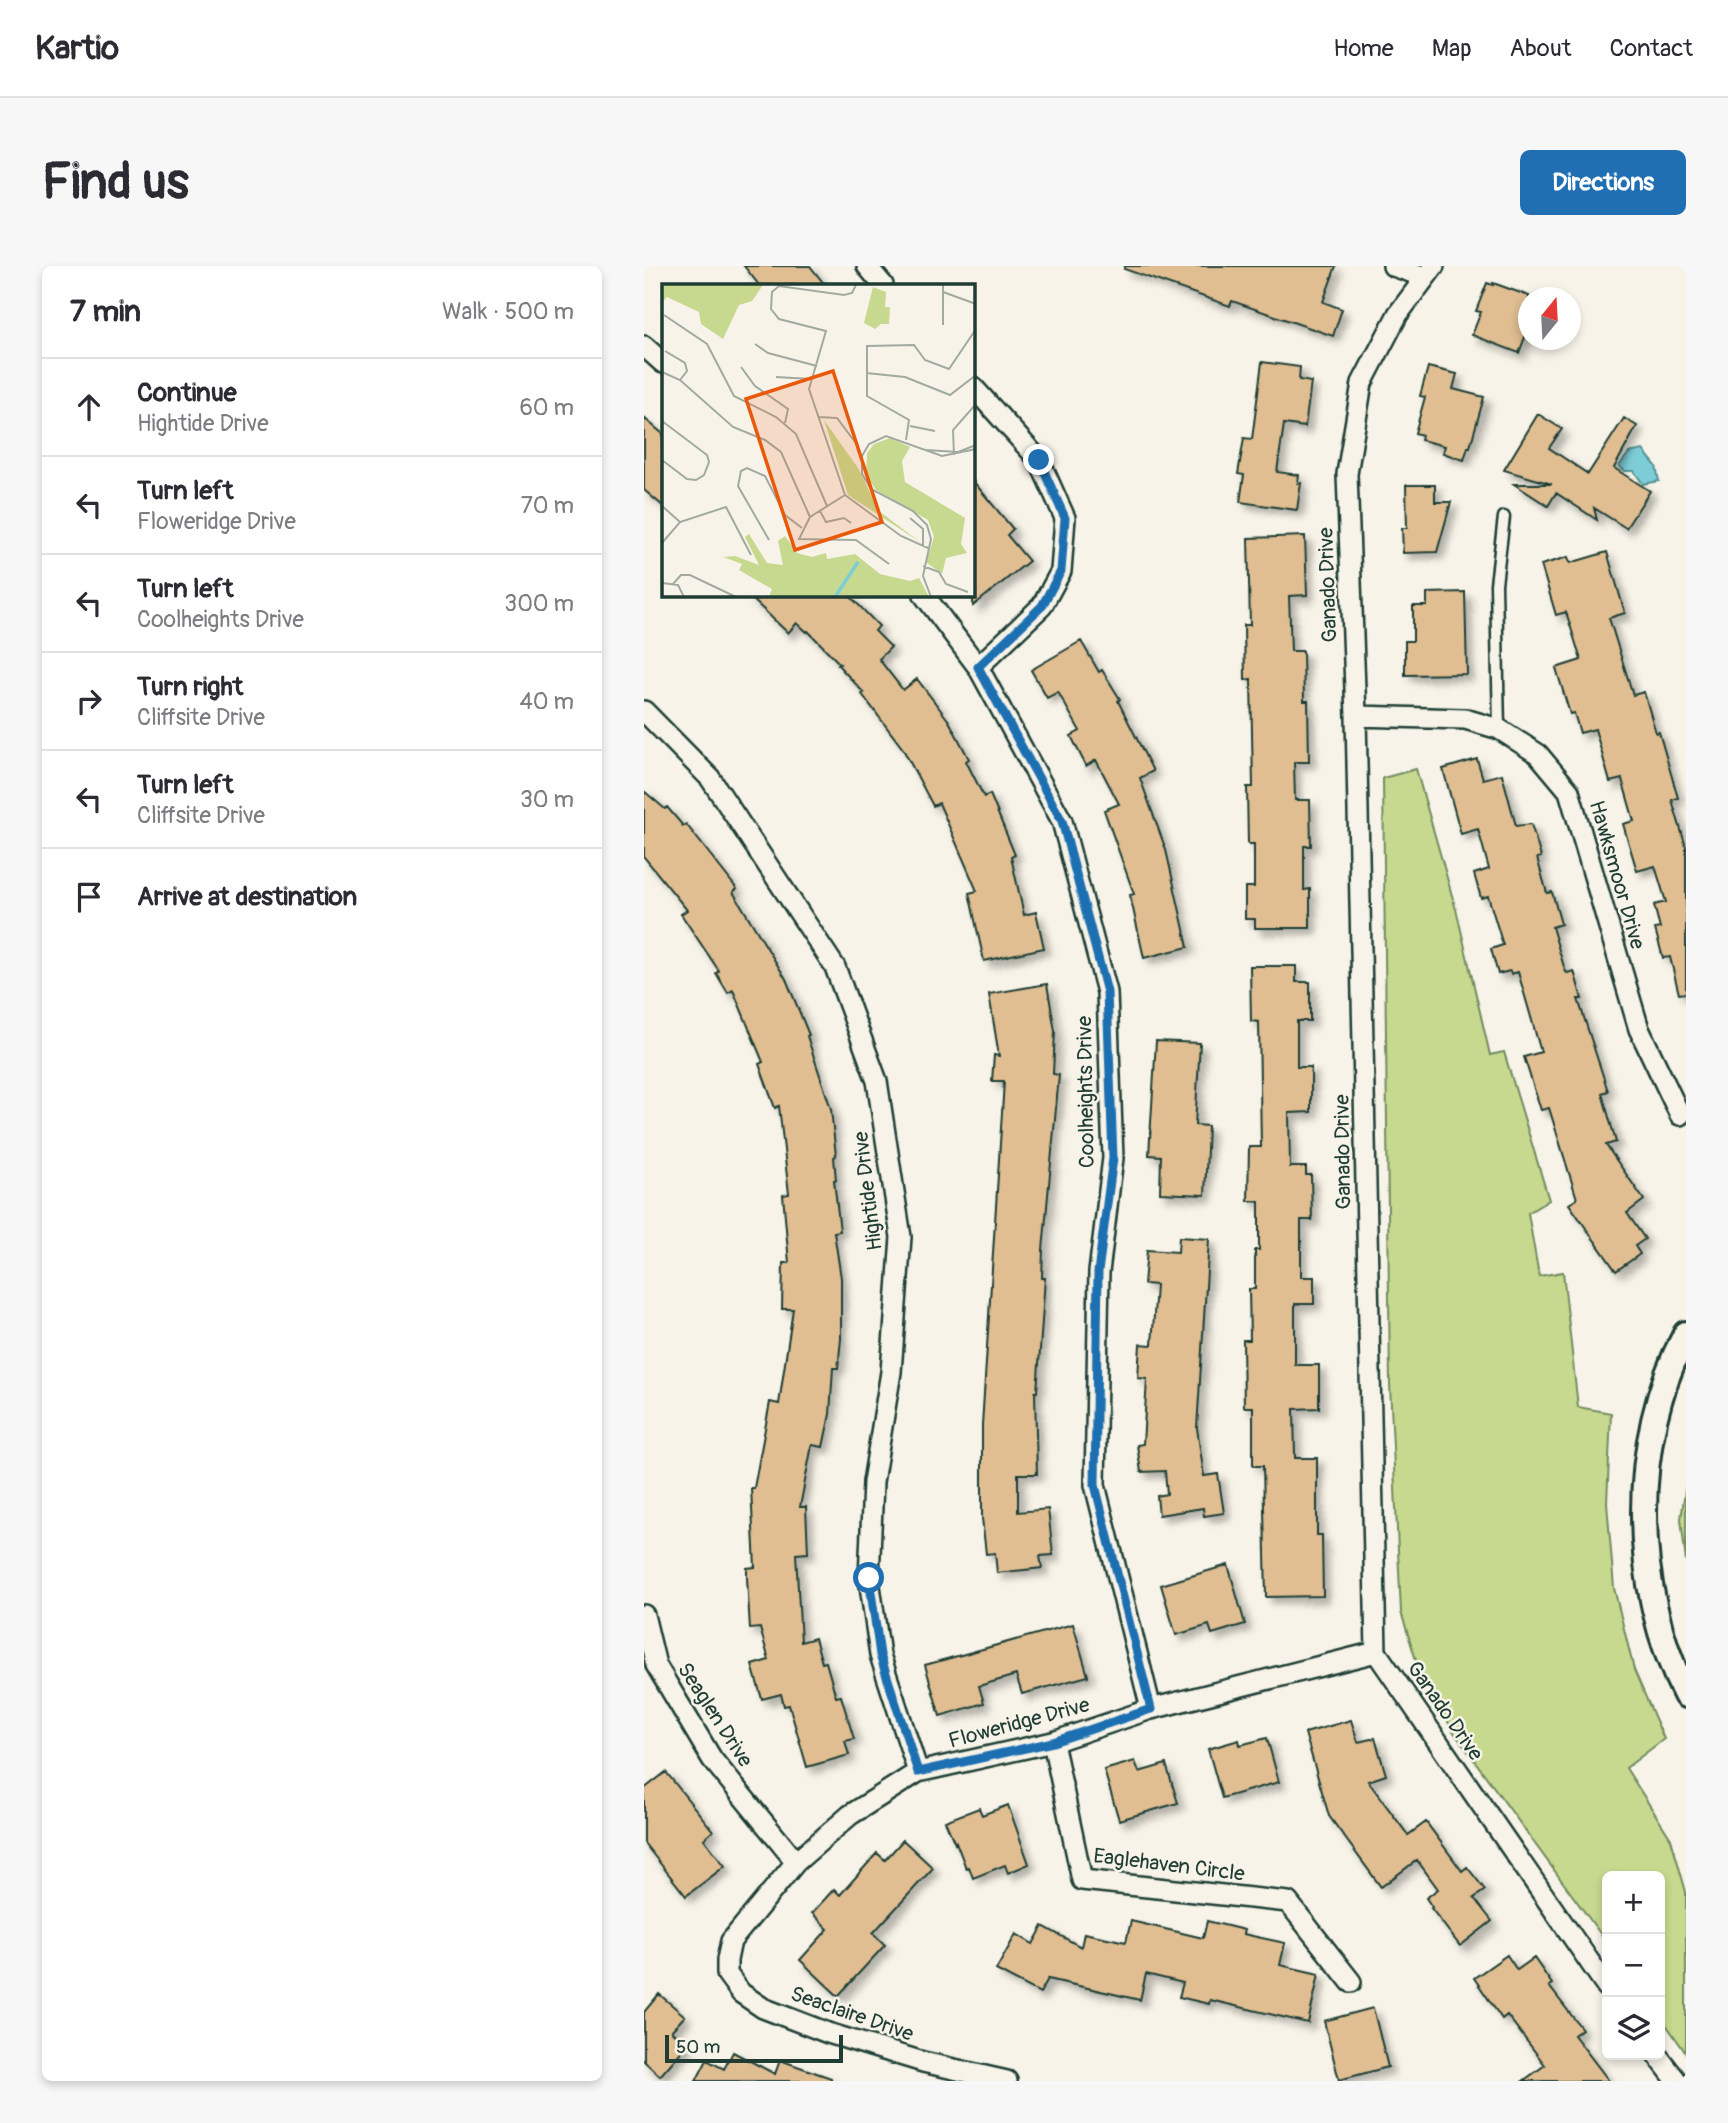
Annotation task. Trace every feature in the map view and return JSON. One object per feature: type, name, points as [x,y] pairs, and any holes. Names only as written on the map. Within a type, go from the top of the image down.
[{"type":"street","points":[[867,266],[882,284]]},
{"type":"street","points":[[1393,266],[1429,272]]},
{"type":"street","name":"Ganado Drive","points":[[1429,272],[1398,314],[1362,383],[1347,474],[1356,716],[1376,1652],[1602,1980]]},
{"type":"street","points":[[644,346],[662,362]]},
{"type":"street","points":[[975,389],[1039,460],[1065,518],[1061,571],[1042,606],[978,667]]},
{"type":"street","name":"Coolheights Drive","points":[[926,597],[978,667],[1062,821],[1107,992],[1113,1158],[1098,1272],[1095,1485],[1151,1709]]},
{"type":"street","name":"Hightide Drive","points":[[644,711],[710,778],[835,967],[877,1081],[901,1237],[891,1372],[873,1482],[869,1578],[880,1655],[918,1772]]},
{"type":"street","name":"Hawksmoor Drive","points":[[1356,716],[1465,719],[1499,729],[1538,754],[1569,791],[1639,1029],[1680,1115]]},
{"type":"street","points":[[1686,1334],[1664,1388],[1651,1436],[1644,1487],[1644,1537],[1650,1587],[1662,1636],[1686,1695]]},
{"type":"street","name":"Seaglen Drive","points":[[644,1615],[656,1665],[712,1759],[796,1863]]},
{"type":"street","name":"Floweridge Drive","points":[[731,1941],[796,1863],[850,1815],[918,1772],[1053,1742],[1151,1709],[1376,1652]]},
{"type":"street","name":"Eaglehaven Circle","points":[[1053,1742],[1083,1880],[1288,1902],[1351,1982]]},
{"type":"street","name":"Seaclaire Drive","points":[[731,1941],[727,1974],[741,1993],[763,2008],[828,2033],[923,2063],[1007,2081]]},
{"type":"street","points":[[1661,2060],[1677,2081]]},
{"type":"lane","points":[[1499,729],[1496,584],[1504,517]]},
{"type":"green space","points":[[1416,769],[1457,913],[1490,1055],[1504,1052],[1549,1200],[1528,1213],[1539,1276],[1563,1272],[1578,1407],[1611,1413],[1607,1503],[1614,1588],[1634,1670],[1664,1739],[1626,1768],[1671,1839],[1686,1892],[1686,2053],[1665,2023],[1665,1871],[1602,1871],[1602,1936],[1453,1731],[1417,1663],[1401,1612],[1390,1385],[1383,778]]},
{"type":"green space","points":[[1686,1484],[1686,1562],[1681,1519]]},
{"type":"water","points":[[1643,450],[1656,466],[1659,481],[1643,484],[1634,471],[1625,471],[1619,466],[1629,453]]},
{"type":"building","points":[[744,266],[810,266],[824,284],[758,284]]},
{"type":"building","points":[[1125,266],[1336,266],[1323,302],[1342,309],[1333,336],[1232,301],[1230,306],[1124,269]]},
{"type":"building","points":[[1487,283],[1518,292],[1519,353],[1472,335],[1481,312],[1476,311]]},
{"type":"building","points":[[1262,362],[1300,367],[1299,380],[1311,382],[1305,427],[1284,424],[1277,472],[1299,475],[1298,483],[1301,483],[1297,510],[1240,502],[1244,475],[1238,474],[1244,438],[1252,439]]},
{"type":"building","points":[[1428,367],[1457,374],[1453,389],[1484,397],[1464,460],[1443,453],[1445,446],[1421,440],[1422,435],[1415,433],[1425,397],[1420,396]]},
{"type":"building","points":[[1538,414],[1562,429],[1549,448],[1588,474],[1624,418],[1637,426],[1614,468],[1650,491],[1626,528],[1594,508],[1597,520],[1556,493],[1548,506],[1514,484],[1552,484],[1504,470]]},
{"type":"building","points":[[644,418],[662,433],[662,505],[644,490]]},
{"type":"building","points":[[975,483],[1013,529],[1007,535],[1029,561],[973,606]]},
{"type":"building","points":[[1406,485],[1435,485],[1435,502],[1451,502],[1437,552],[1403,553],[1402,528],[1407,528]]},
{"type":"building","points":[[1305,536],[1307,595],[1289,596],[1291,651],[1303,651],[1304,701],[1308,701],[1309,762],[1294,762],[1295,800],[1310,800],[1311,846],[1304,846],[1304,890],[1310,889],[1310,928],[1255,928],[1255,919],[1245,919],[1245,887],[1254,887],[1254,844],[1248,844],[1247,787],[1253,787],[1251,679],[1245,680],[1244,625],[1250,625],[1248,538]]},
{"type":"building","points":[[1607,552],[1625,613],[1609,618],[1633,695],[1644,692],[1678,798],[1672,800],[1686,847],[1686,993],[1679,994],[1670,957],[1663,958],[1655,929],[1660,928],[1654,905],[1666,902],[1655,866],[1637,871],[1623,824],[1634,821],[1622,779],[1610,782],[1595,729],[1580,733],[1574,713],[1570,714],[1556,668],[1581,660],[1566,612],[1556,615],[1541,565],[1568,557],[1570,563]]},
{"type":"building","points":[[1465,592],[1467,674],[1405,675],[1405,641],[1413,641],[1413,606],[1427,606],[1427,593]]},
{"type":"building","points":[[750,597],[851,597],[879,626],[875,631],[891,647],[879,659],[903,690],[917,679],[949,721],[969,759],[966,761],[984,797],[990,794],[1015,855],[1011,857],[1024,915],[1036,912],[1044,948],[984,961],[969,893],[977,891],[939,803],[933,806],[903,749],[862,694],[864,693],[838,665],[840,664],[797,623],[788,633]]},
{"type":"building","points":[[1081,641],[1099,672],[1102,670],[1120,699],[1118,701],[1153,771],[1140,778],[1166,850],[1188,947],[1144,958],[1130,895],[1134,894],[1104,810],[1119,804],[1096,760],[1086,766],[1071,736],[1080,731],[1058,692],[1047,698],[1031,670]]},
{"type":"building","points":[[1477,759],[1483,779],[1502,774],[1516,826],[1531,824],[1541,857],[1537,858],[1547,893],[1552,892],[1561,924],[1552,927],[1565,970],[1567,973],[1574,971],[1582,999],[1578,999],[1608,1091],[1602,1093],[1616,1142],[1606,1145],[1644,1200],[1627,1213],[1645,1239],[1635,1246],[1640,1254],[1616,1271],[1569,1204],[1577,1199],[1549,1108],[1541,1110],[1524,1057],[1541,1052],[1518,972],[1498,974],[1491,949],[1503,945],[1488,896],[1481,898],[1474,874],[1489,869],[1478,829],[1461,834],[1443,769]]},
{"type":"building","points":[[644,791],[665,809],[667,807],[683,826],[686,824],[737,889],[733,892],[786,979],[809,1035],[807,1036],[831,1109],[836,1156],[834,1180],[840,1231],[834,1232],[841,1278],[841,1339],[838,1368],[833,1368],[830,1414],[823,1447],[812,1445],[800,1507],[806,1507],[808,1553],[796,1554],[801,1642],[815,1638],[822,1663],[826,1662],[836,1697],[841,1696],[854,1739],[845,1741],[849,1755],[807,1767],[789,1705],[784,1706],[781,1694],[762,1699],[752,1665],[769,1660],[760,1628],[750,1629],[747,1578],[747,1568],[755,1567],[751,1488],[754,1488],[770,1402],[779,1404],[793,1309],[782,1309],[783,1263],[789,1263],[783,1195],[789,1194],[779,1106],[775,1108],[759,1064],[763,1062],[733,990],[728,993],[716,973],[719,971],[681,914],[687,910],[644,857]]},
{"type":"building","points":[[1250,966],[1296,966],[1296,982],[1310,982],[1310,1021],[1297,1021],[1297,1067],[1311,1067],[1311,1112],[1289,1113],[1290,1167],[1306,1167],[1306,1175],[1311,1175],[1312,1220],[1301,1220],[1301,1277],[1314,1277],[1314,1304],[1295,1304],[1295,1365],[1319,1365],[1319,1408],[1294,1409],[1295,1458],[1317,1458],[1317,1535],[1322,1535],[1323,1596],[1266,1597],[1263,1466],[1253,1466],[1253,1407],[1244,1407],[1243,1340],[1250,1340],[1249,1289],[1255,1289],[1255,1250],[1259,1250],[1259,1201],[1248,1201],[1249,1147],[1261,1147],[1259,1022],[1251,1021]]},
{"type":"building","points":[[1047,984],[1055,1031],[1053,1074],[1059,1075],[1043,1250],[1042,1278],[1045,1278],[1035,1392],[1037,1474],[1018,1474],[1018,1512],[1048,1509],[1053,1555],[1040,1556],[1042,1568],[997,1573],[995,1553],[986,1554],[982,1518],[982,1425],[1004,1081],[992,1081],[994,1055],[999,1056],[989,994]]},
{"type":"building","points":[[1156,1041],[1200,1043],[1195,1125],[1208,1126],[1205,1195],[1160,1193],[1161,1156],[1149,1155]]},
{"type":"building","points":[[1179,1237],[1209,1239],[1197,1428],[1204,1476],[1218,1474],[1224,1513],[1204,1516],[1203,1508],[1159,1515],[1157,1496],[1167,1494],[1165,1471],[1141,1472],[1137,1445],[1143,1444],[1147,1379],[1138,1378],[1140,1344],[1152,1345],[1156,1285],[1144,1284],[1147,1250],[1178,1252]]},
{"type":"building","points":[[1228,1565],[1245,1624],[1212,1634],[1209,1625],[1176,1635],[1161,1585]]},
{"type":"building","points":[[1073,1624],[1088,1676],[1022,1694],[1016,1675],[979,1686],[984,1703],[940,1716],[925,1665]]},
{"type":"building","points":[[1351,1720],[1358,1742],[1375,1738],[1386,1775],[1368,1781],[1408,1835],[1426,1822],[1462,1871],[1467,1867],[1485,1890],[1474,1898],[1492,1921],[1460,1946],[1426,1898],[1438,1889],[1417,1860],[1381,1887],[1329,1816],[1305,1733]]},
{"type":"building","points":[[1267,1738],[1279,1782],[1222,1798],[1208,1749],[1239,1740],[1240,1745]]},
{"type":"building","points":[[1135,1761],[1139,1772],[1166,1764],[1178,1803],[1119,1820],[1104,1770]]},
{"type":"building","points":[[666,1772],[713,1831],[704,1839],[725,1866],[686,1896],[644,1843],[644,1789]]},
{"type":"building","points":[[1008,1805],[1029,1864],[1008,1873],[1005,1865],[973,1878],[945,1821],[979,1808],[982,1815]]},
{"type":"building","points":[[903,1840],[933,1868],[873,1933],[885,1945],[838,1996],[800,1960],[828,1929],[812,1913],[834,1889],[840,1895],[877,1853],[885,1860]]},
{"type":"building","points":[[1131,1921],[1203,1938],[1207,1921],[1244,1930],[1243,1934],[1285,1943],[1280,1965],[1319,1974],[1308,2023],[1210,2000],[1209,2004],[1179,1997],[1183,1983],[1146,1974],[1140,2000],[1048,1979],[1040,1993],[996,1970],[1016,1934],[1033,1944],[1043,1926],[1081,1947],[1084,1933],[1126,1942]]},
{"type":"building","points":[[1507,1955],[1517,1970],[1534,1958],[1552,1984],[1549,1986],[1582,2029],[1574,2035],[1609,2081],[1523,2081],[1545,2065],[1507,2015],[1502,2019],[1474,1978]]},
{"type":"building","points":[[659,1994],[685,2016],[671,2031],[687,2045],[660,2076],[644,2061],[644,2012]]},
{"type":"building","points":[[1373,2008],[1388,2067],[1339,2080],[1324,2021]]},
{"type":"building","points":[[733,2052],[775,2074],[780,2060],[831,2078],[831,2081],[696,2081],[707,2060],[724,2069]]},
{"type":"route","points":[[869,1578],[880,1655],[918,1772],[1053,1742],[1151,1709],[1095,1485],[1098,1272],[1113,1158],[1107,992],[1062,821],[978,667],[1042,606],[1061,571],[1065,518],[1039,460]]}]
